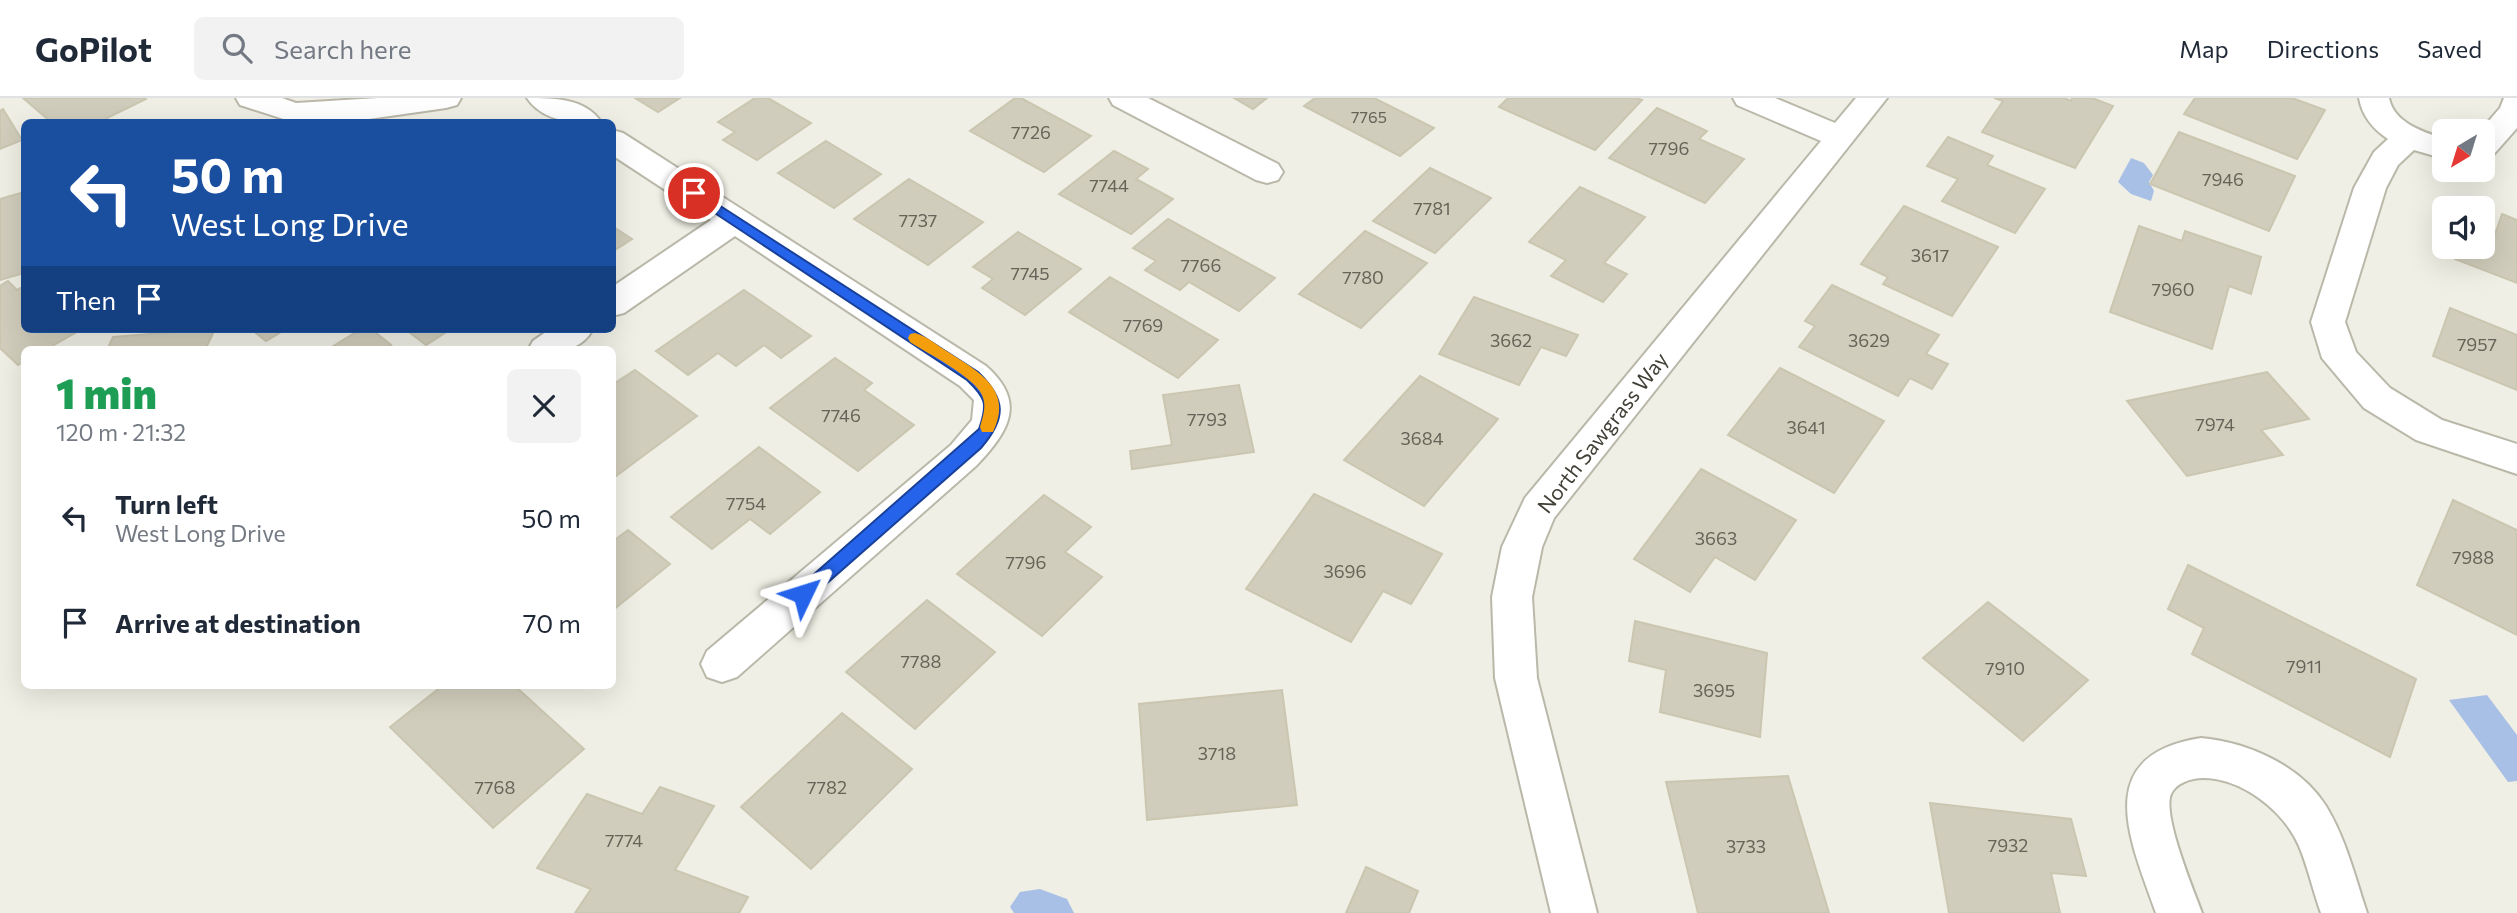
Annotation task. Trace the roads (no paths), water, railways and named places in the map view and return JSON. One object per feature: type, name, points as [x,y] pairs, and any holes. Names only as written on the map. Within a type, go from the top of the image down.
[{"type":"street","points":[[251,98],[290,118],[446,98]]},
{"type":"street","points":[[542,98],[580,119]]},
{"type":"street","points":[[1124,98],[1267,172]]},
{"type":"street","points":[[1748,98],[1840,137]]},
{"type":"street","name":"North Sawgrass Way","points":[[1574,913],[1516,678],[1512,597],[1522,547],[1539,509],[1872,98]]},
{"type":"street","points":[[2374,98],[2380,116],[2409,137],[2432,145]]},
{"type":"street","points":[[2496,132],[2515,111],[2517,100]]},
{"type":"street","points":[[2409,137],[2385,159],[2370,188],[2328,322],[2340,358],[2377,398],[2429,430],[2517,459]]},
{"type":"street","points":[[616,143],[973,376],[989,391],[993,411],[986,432],[964,455],[722,663]]},
{"type":"street","points":[[616,301],[735,220]]},
{"type":"street","points":[[552,346],[570,333]]},
{"type":"street","points":[[2179,913],[2148,817],[2148,794],[2157,776],[2173,764],[2196,758],[2222,760],[2251,771],[2278,788],[2302,810],[2317,836],[2344,913]]},
{"type":"water","points":[[2131,158],[2144,163],[2153,175],[2149,182],[2154,191],[2151,201],[2131,194],[2118,182]]},
{"type":"water","points":[[2487,695],[2517,735],[2517,781],[2508,782],[2449,700]]},
{"type":"water","points":[[1040,889],[1067,899],[1074,913],[1014,913],[1010,907],[1020,892]]}]
